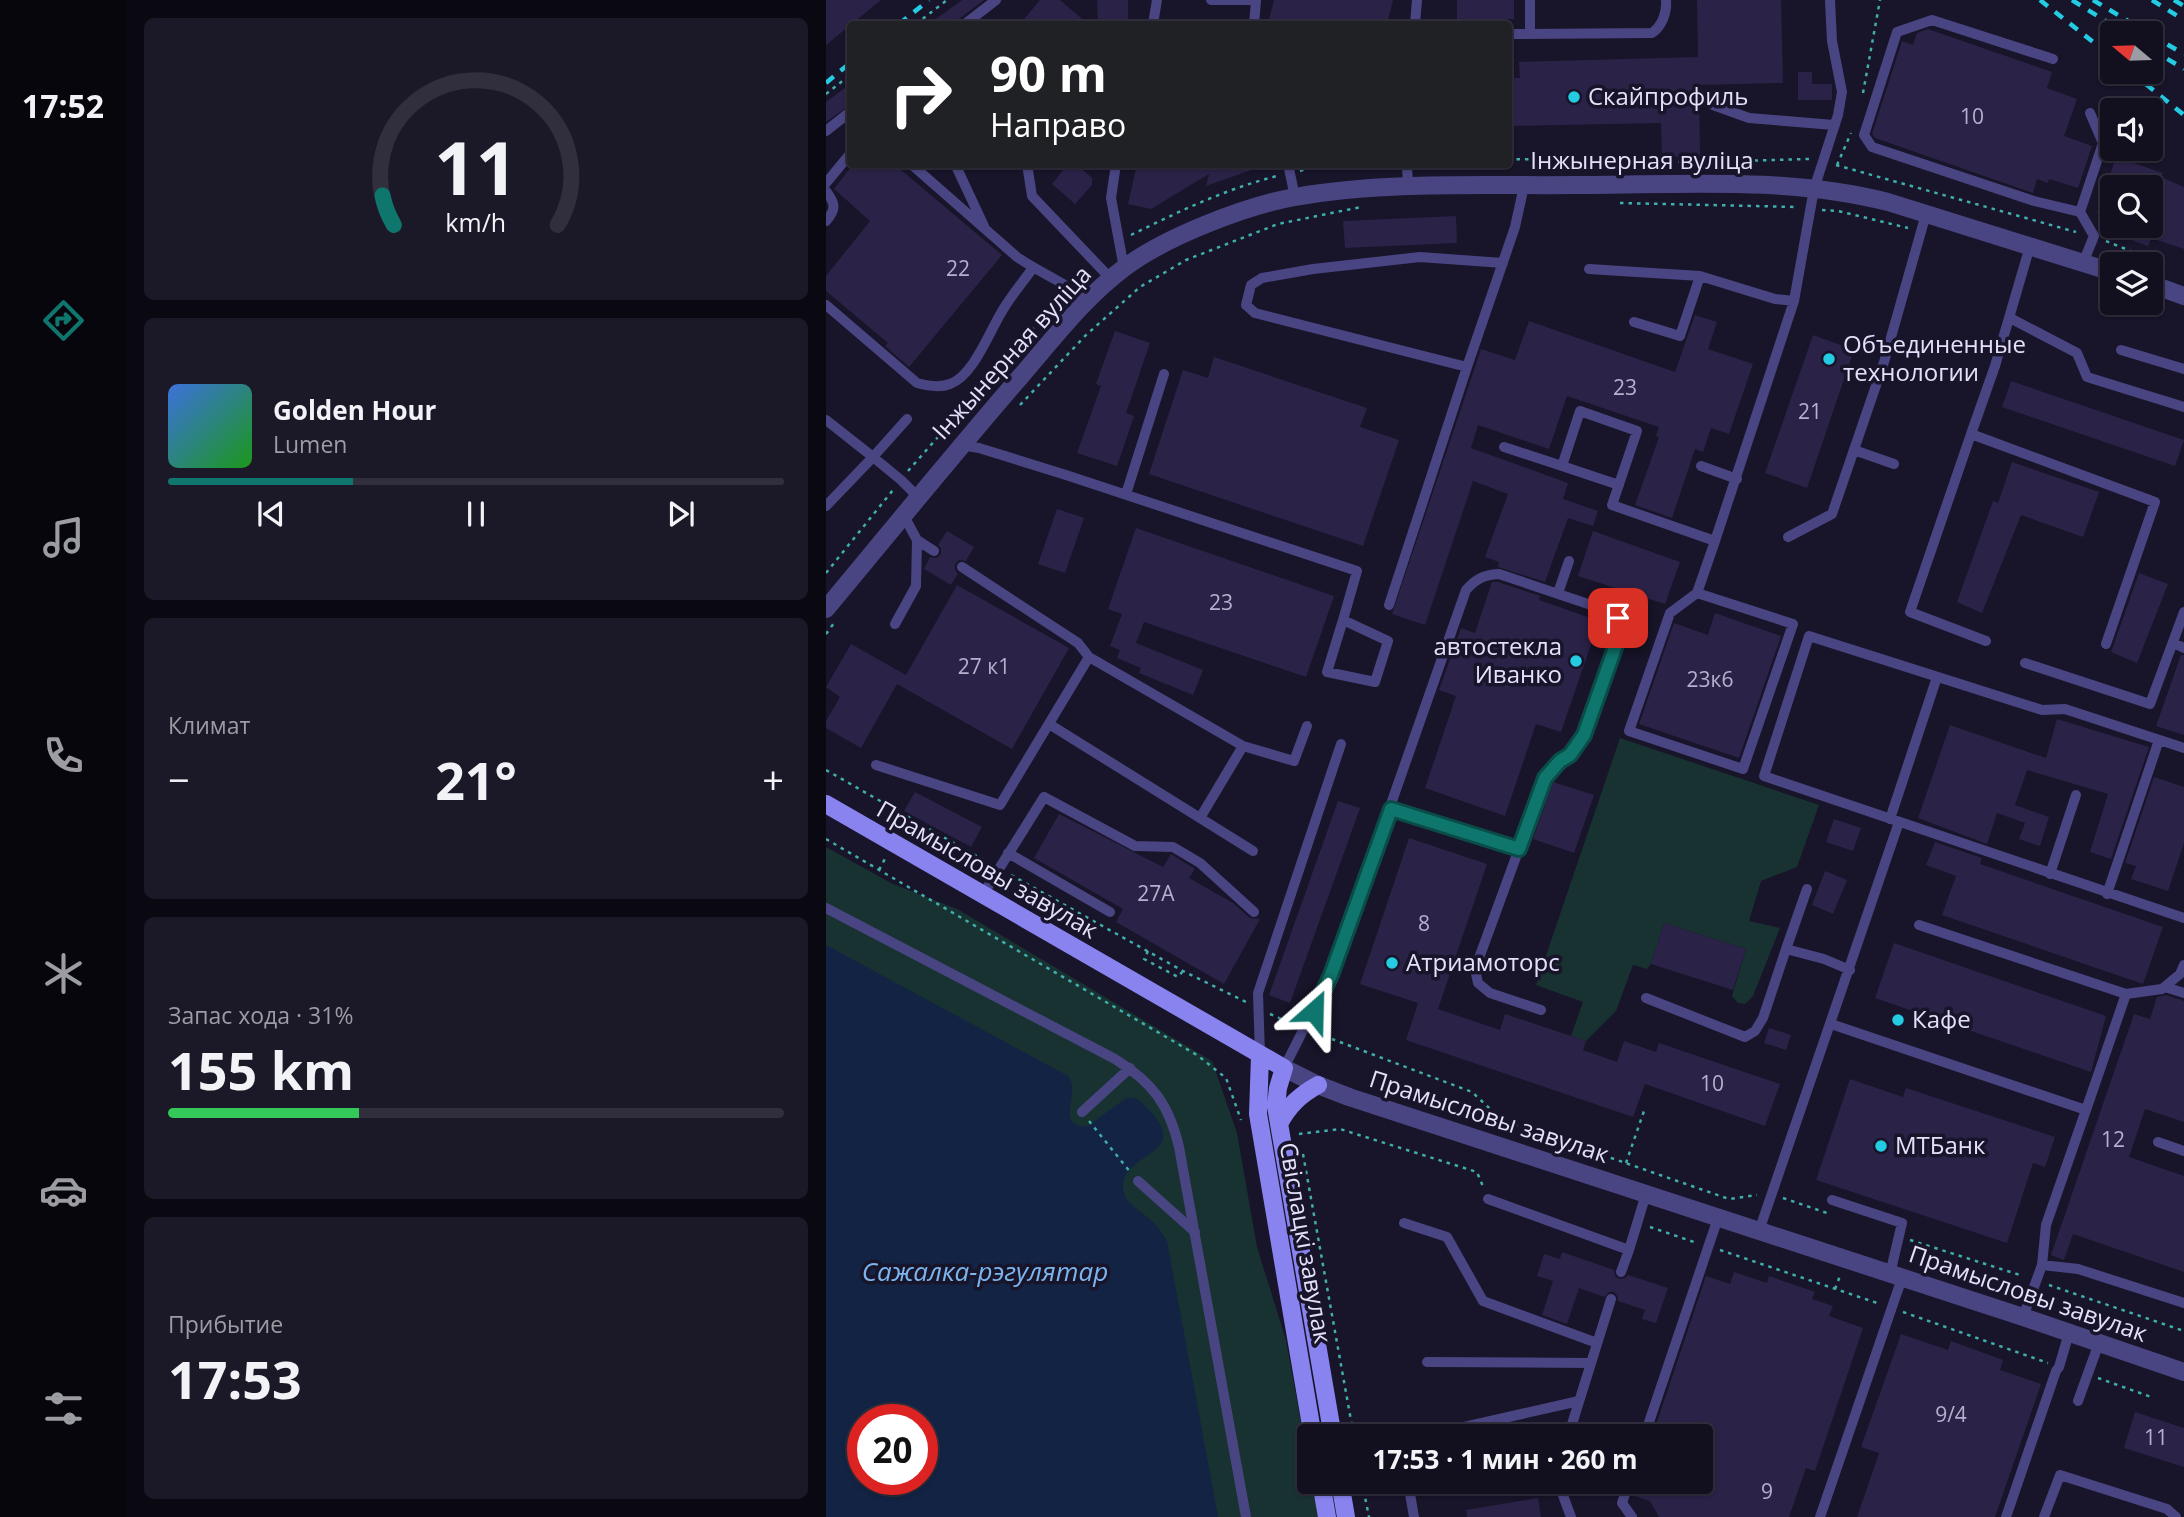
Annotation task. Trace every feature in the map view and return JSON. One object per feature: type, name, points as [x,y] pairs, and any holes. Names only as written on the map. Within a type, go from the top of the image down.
[{"type":"main road","name":"Прамысловы завулак","points":[[826,804],[1284,1068]]},
{"type":"main road","name":"Свіслацкі завулак","points":[[1260,1056],[1258,1114],[1311,1424]]},
{"type":"main road","name":"Свіслацкі завулак","points":[[1284,1068],[1276,1106],[1331,1424]]},
{"type":"main road","points":[[1279,1124],[1286,1110],[1318,1085]]},
{"type":"main road","points":[[1323,1494],[1327,1517]]},
{"type":"main road","points":[[1342,1494],[1346,1517]]},
{"type":"street","name":"Інжынерная вуліца","points":[[830,616],[918,497],[961,445],[1089,301],[1118,273],[1170,241],[1234,214],[1295,197],[1408,188],[1524,186],[1726,185],[1814,189],[1859,195],[2100,268]]},
{"type":"street","points":[[2163,288],[2184,296]]},
{"type":"street","name":"Прамысловы завулак","points":[[1284,1068],[1318,1085],[2184,1372]]},
{"type":"lane","points":[[969,21],[996,0]]},
{"type":"lane","points":[[1154,21],[1157,0]]},
{"type":"lane","points":[[1211,0],[1256,1],[1254,21]]},
{"type":"lane","points":[[1415,21],[1417,0]]},
{"type":"lane","points":[[1530,0],[1530,33]]},
{"type":"lane","points":[[1512,34],[1652,33],[1660,28],[1666,0]]},
{"type":"lane","points":[[1697,593],[1793,624],[1743,769],[1629,731],[1670,613],[1697,593],[1794,301],[1814,189],[1835,125],[1842,92],[1832,41],[1830,0]]},
{"type":"lane","points":[[2053,59],[1932,20],[1897,32],[1864,135],[1872,147],[2034,201],[2080,212],[2094,236],[2083,263]]},
{"type":"lane","points":[[1713,105],[1749,118],[1835,125]]},
{"type":"lane","points":[[2080,212],[2103,143],[2091,113]]},
{"type":"lane","points":[[826,131],[847,115]]},
{"type":"lane","points":[[826,183],[847,158]]},
{"type":"lane","points":[[916,168],[1033,268],[1070,286],[1089,301]]},
{"type":"lane","points":[[957,168],[986,230]]},
{"type":"lane","points":[[1028,168],[1032,196],[1118,273]]},
{"type":"lane","points":[[1115,168],[1111,198],[1118,273]]},
{"type":"lane","points":[[1289,168],[1295,197]]},
{"type":"lane","points":[[1407,168],[1408,188]]},
{"type":"lane","points":[[1389,606],[1515,227],[1524,186]]},
{"type":"lane","points":[[826,191],[835,206],[834,212],[826,221]]},
{"type":"lane","points":[[1788,537],[1832,514],[1884,362],[1926,214]]},
{"type":"lane","points":[[1986,641],[1910,612],[2010,318],[2030,246]]},
{"type":"lane","points":[[1467,367],[1255,313],[1246,305],[1251,285],[1262,278],[1313,269],[1420,257],[1503,263]]},
{"type":"lane","points":[[826,304],[917,383],[932,387],[949,385],[958,380],[983,349],[1000,314],[1033,268]]},
{"type":"lane","points":[[1589,269],[1700,276],[1775,299],[1794,301]]},
{"type":"lane","points":[[1634,322],[1680,336],[1700,276]]},
{"type":"lane","points":[[2010,318],[2077,353],[2087,377],[2184,407]]},
{"type":"lane","points":[[2121,350],[2184,369]]},
{"type":"lane","points":[[1126,494],[1164,374]]},
{"type":"lane","points":[[1562,466],[1580,411],[1637,431],[1612,505],[1715,541]]},
{"type":"lane","points":[[826,506],[908,419]]},
{"type":"lane","points":[[826,420],[901,480],[918,497]]},
{"type":"lane","points":[[1971,434],[2155,502],[2106,645]]},
{"type":"lane","points":[[961,445],[979,448],[1126,494],[1357,571],[1327,672],[1375,682],[1388,640],[1343,620]]},
{"type":"lane","points":[[1504,447],[1619,485]]},
{"type":"lane","points":[[1854,450],[1894,464]]},
{"type":"lane","points":[[1701,466],[1737,479]]},
{"type":"lane","points":[[904,516],[917,540],[934,551]]},
{"type":"lane","points":[[895,624],[916,586],[917,540]]},
{"type":"lane","points":[[1558,593],[1569,561]]},
{"type":"lane","points":[[962,567],[1078,643],[1089,657],[1243,746],[1294,761],[1307,726]]},
{"type":"lane","points":[[1284,1068],[1331,975],[1466,590],[1478,578],[1499,574],[1609,611],[1618,618],[1621,631],[1584,735],[1570,755],[1560,761],[1545,778],[1475,969],[1478,983],[1490,993],[1541,1010]]},
{"type":"lane","points":[[2025,663],[2150,704],[2184,612]]},
{"type":"lane","points":[[2184,748],[2065,709],[2042,710],[1810,636],[1764,776],[2184,918]]},
{"type":"lane","points":[[2173,643],[2184,648]]},
{"type":"lane","points":[[876,765],[1000,804],[1089,657]]},
{"type":"lane","points":[[1759,1231],[1850,970],[1937,677]]},
{"type":"lane","points":[[1049,724],[1253,851]]},
{"type":"lane","points":[[2107,894],[2159,740]]},
{"type":"lane","points":[[1260,1056],[1258,993],[1341,744]]},
{"type":"lane","points":[[1200,818],[1243,746]]},
{"type":"lane","points":[[2050,874],[2076,795]]},
{"type":"lane","points":[[982,896],[1044,797],[1135,846],[1173,847],[1200,863],[1254,912]]},
{"type":"lane","points":[[1391,809],[1519,849]]},
{"type":"lane","points":[[1008,853],[1111,912]]},
{"type":"lane","points":[[1646,998],[1745,1037],[1755,1031],[1763,1018],[1807,888]]},
{"type":"lane","points":[[826,908],[1130,1068],[1157,1093],[1175,1127],[1246,1517]]},
{"type":"lane","points":[[1919,925],[2126,994],[2162,989],[2180,974],[2184,965]]},
{"type":"lane","points":[[1786,949],[1825,959],[1850,970]]},
{"type":"lane","points":[[2165,987],[2184,993]]},
{"type":"lane","points":[[2023,1317],[2042,1265],[2046,1225],[2126,994]]},
{"type":"lane","points":[[1831,1024],[2086,1110]]},
{"type":"lane","points":[[1082,1112],[1130,1068]]},
{"type":"lane","points":[[2158,1142],[2184,1151]]},
{"type":"lane","points":[[1138,1181],[1195,1232]]},
{"type":"lane","points":[[1621,1272],[1646,1194]]},
{"type":"lane","points":[[1488,1199],[1629,1250]]},
{"type":"lane","points":[[1820,1517],[1890,1308],[1902,1223],[1832,1200]]},
{"type":"lane","points":[[1648,1424],[1718,1218]]},
{"type":"lane","points":[[1404,1223],[1447,1237],[1483,1301],[1597,1343]]},
{"type":"lane","points":[[2042,1265],[2078,1269],[2184,1303]]},
{"type":"lane","points":[[1572,1424],[1611,1299]]},
{"type":"lane","points":[[2006,1517],[2069,1333]]},
{"type":"lane","points":[[2078,1401],[2099,1343]]},
{"type":"lane","points":[[1427,1362],[1591,1363]]},
{"type":"lane","points":[[1477,1424],[1579,1401]]},
{"type":"lane","points":[[2044,1517],[2060,1475],[2167,1509],[2176,1517]]},
{"type":"lane","points":[[1410,1494],[1414,1517]]},
{"type":"lane","points":[[1563,1494],[1572,1517]]},
{"type":"lane","points":[[1625,1494],[1622,1503],[1632,1517]]},
{"type":"path","points":[[920,21],[947,0]]},
{"type":"path","points":[[1863,92],[1880,0]]},
{"type":"path","points":[[826,94],[847,77]]},
{"type":"path","points":[[1837,165],[1853,130]]},
{"type":"path","points":[[1615,203],[1778,205],[1838,211],[1920,231]]},
{"type":"path","points":[[1015,410],[1086,335],[1140,287],[1186,260],[1278,224],[1369,205]]},
{"type":"path","points":[[826,634],[830,616]]},
{"type":"path","points":[[826,770],[1183,971],[1259,1010],[1472,1092],[1502,1120],[1729,1199],[1772,1194],[1832,1215]]},
{"type":"path","points":[[826,839],[1197,1055],[1226,1078],[1244,1129]]},
{"type":"path","points":[[1149,951],[1144,959],[1178,977],[1183,971]]},
{"type":"path","points":[[1626,1163],[1644,1111]]},
{"type":"path","points":[[1082,1112],[1138,1181]]},
{"type":"path","points":[[1299,1134],[1340,1129],[1477,1172],[1488,1199]]},
{"type":"path","points":[[1301,1148],[1352,1424]]},
{"type":"path","points":[[1899,1236],[2184,1331]]},
{"type":"path","points":[[1796,1276],[2059,1367]]},
{"type":"path","points":[[2088,1375],[2154,1398]]},
{"type":"path","points":[[1364,1494],[1369,1517]]},
{"type":"green space","points":[[1620,738],[1819,805],[1797,867],[1761,881],[1749,921],[1780,928],[1753,996],[1745,1004],[1738,1003],[1732,996],[1746,949],[1664,923],[1651,964],[1647,969],[1633,965],[1616,1011],[1586,1041],[1571,1036],[1583,1002],[1536,985]]},
{"type":"green space","name":"Сажалка-рэгулятар","points":[[826,847],[891,883],[959,910],[1212,1061],[1237,1133],[1257,1247],[1286,1340],[1301,1424],[1297,1424],[1297,1494],[1314,1494],[1318,1517],[826,1517]]},
{"type":"water","name":"Сажалка-рэгулятар","points":[[826,945],[1068,1076],[1072,1092],[1072,1122],[1088,1126],[1126,1098],[1130,1098],[1141,1102],[1160,1125],[1163,1136],[1160,1145],[1133,1167],[1126,1175],[1123,1187],[1130,1203],[1154,1223],[1167,1241],[1218,1517],[826,1517]]},
{"type":"building","points":[[826,0],[881,0],[855,21],[847,21],[847,28],[826,45]]},
{"type":"building","points":[[962,0],[984,0],[959,21],[933,21]]},
{"type":"building","points":[[1040,0],[1060,0],[1084,21],[1022,21]]},
{"type":"building","points":[[1097,0],[1128,0],[1128,21],[1098,21]]},
{"type":"building","points":[[1274,0],[1393,0],[1388,21],[1269,21]]},
{"type":"building","points":[[1457,0],[1514,0],[1514,19],[1457,21]]},
{"type":"building","points":[[1697,0],[1781,0],[1783,83],[1699,85],[1700,156],[1662,157],[1661,123],[1512,126],[1512,78],[1520,78],[1519,62],[1698,57]]},
{"type":"building","points":[[1928,29],[2052,72],[2047,88],[2077,99],[2064,136],[2092,146],[2078,188],[2049,179],[2048,183],[2037,179],[2033,193],[1875,138],[1872,134],[1902,41],[1913,45],[1917,33]]},
{"type":"building","points":[[1798,72],[1812,72],[1812,84],[1832,84],[1832,100],[1798,100]]},
{"type":"building","points":[[847,86],[847,107],[826,122],[826,102]]},
{"type":"building","points":[[2115,161],[2128,161],[2163,173],[2162,175],[2110,175]]},
{"type":"building","points":[[850,168],[899,168],[1002,255],[909,367],[885,346],[888,343],[826,291],[826,276],[870,221],[834,189]]},
{"type":"building","points":[[1065,168],[1081,168],[1092,178],[1092,185],[1075,204],[1052,184]]},
{"type":"building","points":[[1136,168],[1257,168],[1206,186],[1209,174],[1151,209],[1128,204]]},
{"type":"building","points":[[2163,178],[2184,187],[2184,249],[2151,238],[2163,238]]},
{"type":"building","points":[[1456,216],[1457,243],[1345,248],[1343,221]]},
{"type":"building","points":[[2126,238],[2151,238],[2148,246]]},
{"type":"building","points":[[1695,315],[1717,322],[1708,349],[1753,364],[1729,434],[1711,428],[1703,452],[1695,449],[1672,518],[1635,505],[1659,437],[1656,436],[1659,427],[1567,396],[1549,449],[1478,425],[1471,448],[1568,483],[1563,499],[1598,511],[1593,526],[1568,518],[1545,582],[1498,567],[1499,562],[1485,557],[1508,494],[1473,481],[1425,625],[1392,614],[1481,349],[1515,360],[1529,321],[1675,372]]},
{"type":"building","points":[[1115,331],[1150,343],[1126,413],[1134,416],[1117,466],[1077,453],[1101,386],[1096,384]]},
{"type":"building","points":[[1813,335],[1854,350],[1807,488],[1765,473]]},
{"type":"building","points":[[1214,357],[1367,408],[1360,427],[1399,440],[1363,546],[1149,474],[1183,370],[1208,378]]},
{"type":"building","points":[[2011,381],[2184,440],[2175,466],[2002,407]]},
{"type":"building","points":[[2012,462],[2099,492],[2083,537],[2021,515],[1982,613],[1957,602],[1993,501],[1998,503]]},
{"type":"building","points":[[1057,509],[1084,518],[1065,573],[1038,564]]},
{"type":"building","points":[[1136,528],[1334,596],[1306,677],[1144,622],[1136,643],[1203,670],[1193,695],[1139,673],[1141,668],[1117,658],[1120,650],[1110,646],[1122,614],[1108,609]]},
{"type":"building","points":[[947,531],[974,547],[966,561],[959,560],[955,564],[958,574],[951,585],[924,569],[930,557],[937,558],[941,554],[938,545]]},
{"type":"building","points":[[1593,531],[1680,562],[1665,604],[1578,576]]},
{"type":"building","points":[[2139,573],[2168,584],[2137,663],[2111,652]]},
{"type":"building","points":[[1492,582],[1540,596],[1539,600],[1599,621],[1561,732],[1536,724],[1505,816],[1425,788],[1456,696],[1439,690],[1461,628],[1475,633]]},
{"type":"building","points":[[957,585],[1069,648],[1012,749],[897,684],[861,748],[826,728],[826,721],[840,697],[826,687],[851,644],[906,675]]},
{"type":"building","points":[[1715,613],[1781,636],[1739,758],[1639,724],[1674,623],[1708,635]]},
{"type":"building","points":[[2181,655],[2184,655],[2184,735],[2156,726]]},
{"type":"building","points":[[2057,719],[2149,747],[2111,859],[2090,852],[2108,794],[2027,770],[2015,805],[2049,817],[2040,846],[2019,839],[2025,823],[1997,813],[1987,844],[1918,818],[1950,725],[2046,758]]},
{"type":"building","points":[[2154,777],[2184,787],[2184,843],[2168,891],[2131,879],[2136,866],[2125,863]]},
{"type":"building","points":[[1553,782],[1594,795],[1574,853],[1533,839]]},
{"type":"building","points":[[915,792],[982,827],[971,847],[904,811]]},
{"type":"building","points":[[1338,801],[1360,808],[1290,1003],[1269,995]]},
{"type":"building","points":[[1059,814],[1163,867],[1171,854],[1195,869],[1189,878],[1233,903],[1250,918],[1260,919],[1224,984],[1116,922],[1123,909],[1034,858]]},
{"type":"building","points":[[1834,819],[1861,828],[1853,851],[1826,842]]},
{"type":"building","points":[[1409,838],[1487,864],[1438,1009],[1500,1030],[1505,1014],[1586,1041],[1583,1050],[1617,1062],[1624,1041],[1656,1052],[1659,1043],[1780,1084],[1765,1126],[1645,1084],[1633,1117],[1406,1040],[1418,1003],[1360,984]]},
{"type":"building","points":[[1935,842],[1982,858],[1980,864],[2163,927],[2143,984],[1942,915],[1956,876],[1926,865]]},
{"type":"building","points":[[1825,871],[1847,880],[1833,914],[1812,905]]},
{"type":"building","points":[[1664,923],[1746,949],[1733,990],[1651,964]]},
{"type":"building","points":[[1894,943],[2106,1016],[2091,1072],[1875,998]]},
{"type":"building","points":[[2166,995],[2184,1001],[2184,1122],[2145,1109],[2129,1157],[2184,1176],[2184,1272],[2073,1234],[2064,1260],[2051,1255],[2134,1014],[2150,1019],[2157,997]]},
{"type":"building","points":[[1769,1028],[1791,1035],[1786,1050],[1764,1043]]},
{"type":"building","points":[[1850,1079],[1903,1097],[1906,1088],[2055,1137],[2045,1167],[2033,1163],[2007,1243],[1816,1180]]},
{"type":"building","points":[[1562,1252],[1614,1270],[1619,1279],[1628,1275],[1668,1288],[1656,1323],[1642,1319],[1645,1310],[1618,1301],[1614,1292],[1609,1292],[1604,1297],[1579,1288],[1567,1324],[1542,1315],[1553,1281],[1537,1276],[1544,1254],[1560,1259]]},
{"type":"building","points":[[1734,1272],[1767,1283],[1769,1276],[1815,1292],[1812,1299],[1833,1306],[1829,1316],[1863,1328],[1815,1471],[1806,1468],[1789,1517],[1659,1517],[1650,1501],[1632,1494],[1713,1494],[1713,1424],[1656,1424],[1706,1276],[1730,1284]]},
{"type":"building","points":[[1901,1334],[1948,1350],[1951,1341],[2003,1360],[2000,1370],[2041,1384],[1995,1517],[1857,1517],[1879,1453],[1861,1447]]},
{"type":"building","points":[[2135,1412],[2184,1428],[2184,1467],[2124,1448]]},
{"type":"building","points":[[1538,1498],[1541,1517],[1467,1517],[1466,1510]]},
{"type":"railway","points":[[903,21],[929,0]]},
{"type":"railway","points":[[2040,0],[2100,48]]},
{"type":"railway","points":[[2072,0],[2106,21]]},
{"type":"railway","points":[[2093,0],[2128,21]]},
{"type":"railway","points":[[2152,0],[2184,20]]},
{"type":"railway","points":[[2174,0],[2184,6]]},
{"type":"railway","points":[[2163,42],[2184,54]]},
{"type":"railway","points":[[2163,56],[2184,69]]},
{"type":"railway","points":[[826,83],[847,66]]},
{"type":"railway","points":[[2146,84],[2184,115]]},
{"type":"place","name":"Скайпрофиль","points":[[1574,97]]},
{"type":"place","name":"Объединенные технологии","points":[[1829,359]]},
{"type":"place","name":"автостекла Иванко","points":[[1576,661]]},
{"type":"place","name":"Атриамоторс","points":[[1392,963]]},
{"type":"place","name":"Кафе","points":[[1898,1020]]},
{"type":"place","name":"МТБанк","points":[[1881,1146]]},
{"type":"route","points":[[1314,1011],[1331,975],[1391,809],[1519,849],[1545,778],[1560,761],[1570,755],[1584,735],[1621,631],[1618,618]]}]
